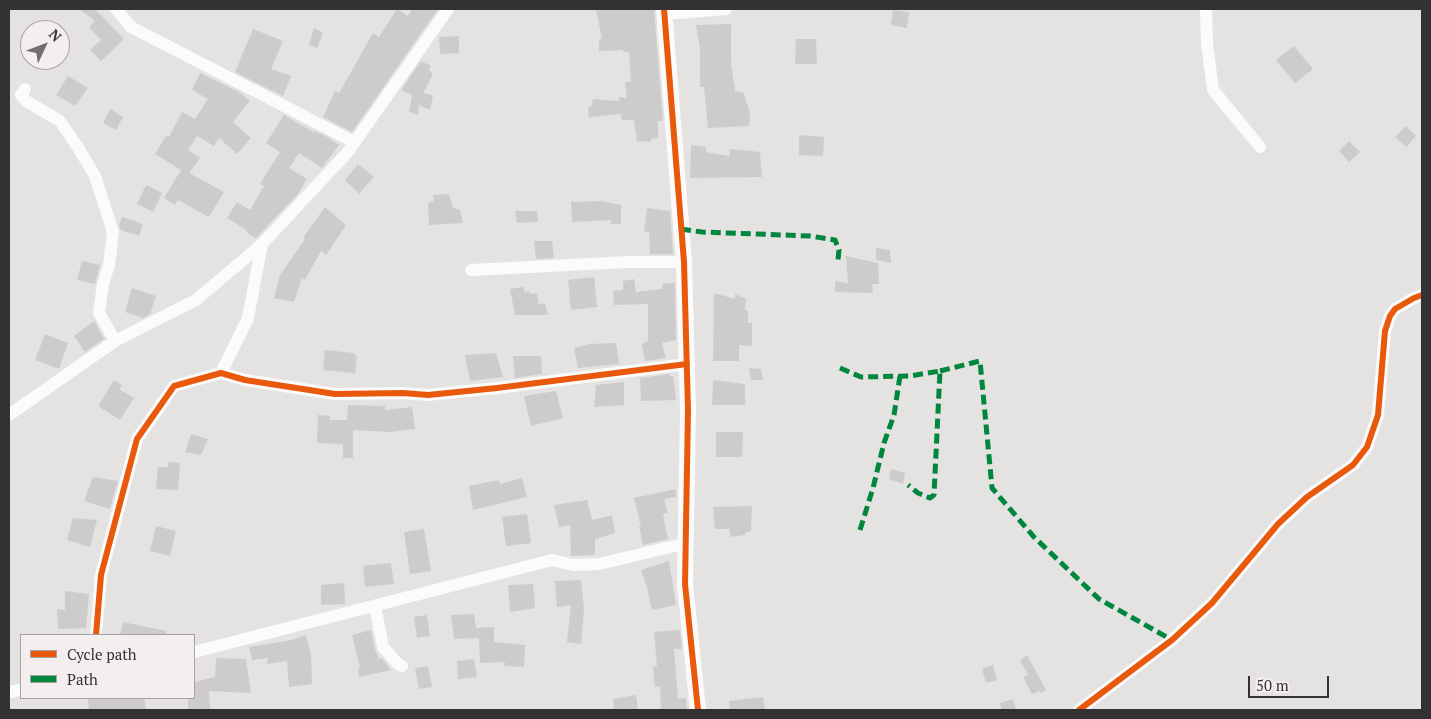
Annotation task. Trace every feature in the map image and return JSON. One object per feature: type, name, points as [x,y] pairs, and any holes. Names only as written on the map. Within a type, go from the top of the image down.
[{"type":"street","points":[[116,9],[131,27],[354,142]]},
{"type":"street","points":[[9,414],[115,341],[196,300],[262,244],[338,163],[448,9]]},
{"type":"street","points":[[698,710],[686,584],[687,364],[684,262],[665,11],[726,9]]},
{"type":"street","points":[[1206,9],[1207,44],[1213,90],[1260,147]]},
{"type":"street","points":[[25,89],[21,95],[26,101],[60,121],[80,149],[95,176],[113,232],[109,265],[102,284],[99,313],[115,341]]},
{"type":"street","points":[[221,373],[248,318],[262,244]]},
{"type":"street","points":[[471,270],[627,262],[684,262]]},
{"type":"street","points":[[1080,710],[1172,640],[1212,603],[1278,524],[1307,497],[1353,465],[1367,447],[1378,415],[1385,331],[1390,316],[1395,309],[1422,295]]},
{"type":"street","points":[[96,634],[101,575],[137,438],[174,386],[221,373],[245,380],[335,394],[403,393],[428,395],[687,364]]},
{"type":"street","points":[[195,652],[552,560],[573,565],[599,564],[687,543]]},
{"type":"street","points":[[376,606],[383,647],[402,666]]},
{"type":"building","points":[[79,9],[95,9],[124,39],[101,61],[90,50],[101,40],[89,27],[95,21]]},
{"type":"building","points":[[397,9],[408,16],[412,9],[438,9],[352,132],[323,117],[335,91],[339,93],[373,33],[379,37]]},
{"type":"building","points":[[596,9],[654,9],[663,121],[658,121],[658,138],[651,139],[651,142],[637,141],[634,120],[622,120],[621,114],[589,117],[588,108],[592,105],[593,99],[619,101],[619,97],[627,98],[625,82],[631,82],[629,52],[623,52],[623,50],[599,51],[599,39],[602,39]]},
{"type":"building","points":[[893,10],[909,12],[907,28],[891,25]]},
{"type":"building","points":[[731,24],[731,63],[735,91],[743,92],[750,112],[749,126],[708,128],[704,87],[700,87],[700,49],[696,25]]},
{"type":"building","points":[[314,28],[323,33],[317,48],[309,45]]},
{"type":"building","points":[[253,29],[283,41],[271,69],[291,76],[283,96],[235,72]]},
{"type":"building","points":[[459,36],[459,53],[440,54],[439,37]]},
{"type":"building","points":[[796,39],[816,39],[817,64],[795,64]]},
{"type":"building","points":[[1294,46],[1313,69],[1295,83],[1276,60]]},
{"type":"building","points":[[421,61],[431,66],[429,70],[433,74],[423,93],[433,95],[430,110],[419,105],[418,115],[409,112],[412,95],[401,90]]},
{"type":"building","points":[[200,73],[239,92],[250,101],[233,122],[251,138],[237,154],[219,138],[214,146],[197,136],[188,150],[200,158],[189,173],[224,192],[209,217],[178,200],[175,205],[164,198],[181,170],[155,154],[166,136],[169,137],[182,112],[195,119],[208,99],[192,90]]},
{"type":"building","points":[[68,76],[88,88],[75,106],[56,95]]},
{"type":"building","points":[[110,109],[123,117],[116,130],[103,123]]},
{"type":"building","points":[[284,115],[339,145],[322,168],[299,153],[289,168],[307,179],[297,195],[256,238],[227,218],[237,202],[250,210],[264,186],[260,184],[280,152],[266,143]]},
{"type":"building","points":[[1406,126],[1416,136],[1406,147],[1395,137]]},
{"type":"building","points":[[799,135],[824,137],[823,156],[799,155]]},
{"type":"building","points":[[1349,141],[1360,152],[1349,162],[1339,151]]},
{"type":"building","points":[[691,145],[706,147],[706,152],[730,156],[729,149],[760,152],[762,177],[690,178]]},
{"type":"building","points":[[358,164],[374,177],[359,194],[345,180]]},
{"type":"building","points":[[146,185],[162,193],[153,212],[137,204]]},
{"type":"building","points":[[449,194],[453,208],[460,210],[463,223],[429,225],[428,203],[434,201],[433,195]]},
{"type":"building","points":[[601,201],[621,205],[621,224],[611,224],[611,220],[572,222],[571,202]]},
{"type":"building","points":[[325,207],[346,225],[326,255],[321,251],[305,280],[302,278],[294,302],[274,298],[280,275]]},
{"type":"building","points":[[647,208],[670,211],[673,254],[650,254],[649,232],[644,232]]},
{"type":"building","points":[[515,211],[537,211],[538,222],[517,223]]},
{"type":"building","points":[[122,217],[143,224],[139,236],[121,230],[119,225]]},
{"type":"building","points":[[534,241],[552,241],[554,258],[536,259]]},
{"type":"building","points":[[876,248],[890,250],[891,263],[876,260]]},
{"type":"building","points":[[846,256],[878,263],[879,284],[872,284],[873,293],[835,292],[835,281],[848,283]]},
{"type":"building","points":[[82,261],[100,265],[95,284],[77,280]]},
{"type":"building","points":[[594,277],[597,307],[571,310],[568,280]]},
{"type":"building","points":[[634,279],[636,292],[662,289],[662,284],[675,283],[676,340],[662,343],[666,358],[645,361],[642,344],[648,341],[648,304],[614,305],[613,291],[623,290],[623,281]]},
{"type":"building","points":[[524,287],[525,293],[529,291],[530,294],[537,293],[539,304],[545,303],[548,315],[515,315],[510,289]]},
{"type":"building","points":[[132,288],[156,296],[150,314],[143,318],[125,312]]},
{"type":"building","points":[[714,293],[735,299],[735,294],[746,299],[745,310],[748,311],[748,323],[752,323],[752,346],[739,345],[739,361],[713,361]]},
{"type":"building","points":[[94,321],[104,339],[85,352],[74,336]]},
{"type":"building","points":[[45,334],[68,343],[59,369],[35,360]]},
{"type":"building","points":[[616,343],[619,364],[578,368],[574,348],[590,344]]},
{"type":"building","points":[[325,350],[353,353],[357,356],[355,373],[323,370]]},
{"type":"building","points":[[496,353],[503,377],[470,381],[465,355]]},
{"type":"building","points":[[513,356],[541,356],[542,374],[515,378]]},
{"type":"building","points":[[749,368],[761,369],[763,380],[751,380]]},
{"type":"building","points":[[670,374],[670,376],[673,376],[676,400],[641,401],[640,378]]},
{"type":"building","points":[[114,380],[122,385],[119,389],[134,398],[120,420],[98,406]]},
{"type":"building","points":[[713,380],[745,384],[745,405],[712,405]]},
{"type":"building","points":[[624,382],[624,405],[594,407],[596,385]]},
{"type":"building","points":[[556,391],[563,418],[531,426],[524,396]]},
{"type":"building","points":[[348,405],[385,406],[385,410],[412,407],[415,429],[390,432],[353,430],[353,458],[343,458],[343,444],[317,443],[318,415],[330,416],[330,420],[347,420]]},
{"type":"building","points":[[716,432],[743,432],[742,457],[716,457]]},
{"type":"building","points":[[191,434],[208,439],[201,455],[185,452]]},
{"type":"building","points":[[168,462],[180,463],[178,490],[156,489],[158,467],[168,467]]},
{"type":"building","points":[[891,469],[905,473],[903,484],[889,479]]},
{"type":"building","points":[[93,477],[118,481],[110,509],[84,501]]},
{"type":"building","points":[[522,478],[527,497],[473,510],[469,486],[499,480],[500,484]]},
{"type":"building","points":[[676,489],[676,497],[664,499],[668,513],[663,514],[668,539],[643,545],[639,526],[641,526],[634,498]]},
{"type":"building","points":[[587,500],[592,520],[612,515],[615,533],[595,539],[595,555],[571,556],[570,525],[559,527],[554,505]]},
{"type":"building","points":[[752,506],[751,531],[745,533],[745,535],[731,537],[729,529],[715,529],[713,507]]},
{"type":"building","points":[[527,514],[531,543],[506,546],[502,517]]},
{"type":"building","points":[[73,518],[97,520],[90,547],[67,540]]},
{"type":"building","points":[[156,526],[176,531],[170,556],[150,551]]},
{"type":"building","points":[[424,529],[431,571],[410,574],[404,532]]},
{"type":"building","points":[[669,561],[676,605],[652,610],[641,570]]},
{"type":"building","points":[[391,563],[394,584],[365,587],[363,566]]},
{"type":"building","points":[[581,580],[584,608],[581,644],[567,642],[571,605],[557,607],[555,581]]},
{"type":"building","points":[[344,583],[345,604],[321,605],[321,585]]},
{"type":"building","points":[[533,584],[535,608],[510,612],[508,585]]},
{"type":"building","points":[[65,591],[89,594],[86,628],[58,629],[57,609],[65,610]]},
{"type":"building","points":[[474,614],[476,628],[494,627],[494,642],[525,645],[524,667],[504,666],[505,662],[480,663],[479,638],[454,639],[451,615]]},
{"type":"building","points":[[427,615],[430,636],[417,638],[414,617]]},
{"type":"building","points":[[123,622],[166,631],[166,634],[120,634]]},
{"type":"building","points":[[371,630],[379,659],[382,658],[391,670],[359,677],[358,669],[360,668],[352,635]]},
{"type":"building","points":[[680,630],[682,649],[674,649],[678,699],[686,698],[687,710],[661,710],[660,686],[655,687],[653,666],[657,666],[654,632]]},
{"type":"building","points":[[306,635],[311,655],[312,684],[289,687],[287,661],[267,664],[268,658],[252,660],[249,647],[292,640]]},
{"type":"building","points":[[1027,655],[1046,690],[1041,693],[1039,691],[1032,694],[1023,677],[1028,674],[1020,661]]},
{"type":"building","points":[[216,658],[246,659],[251,693],[209,691],[210,710],[188,710],[188,699],[195,699],[195,682],[215,677]]},
{"type":"building","points":[[474,659],[477,677],[458,679],[457,661]]},
{"type":"building","points":[[993,665],[997,680],[986,683],[982,669]]},
{"type":"building","points":[[428,666],[432,687],[419,689],[415,668]]},
{"type":"building","points":[[636,695],[638,710],[614,710],[613,699]]},
{"type":"building","points":[[763,697],[765,710],[730,710],[729,701]]},
{"type":"building","points":[[88,699],[144,699],[146,710],[89,710]]},
{"type":"building","points":[[1013,699],[1016,710],[1002,710],[1000,703]]},
{"type":"marked path","points":[[681,229],[702,232],[810,236],[835,240],[839,250],[838,260]]},
{"type":"marked path","points":[[940,371],[980,361],[992,488],[1034,537],[1099,599],[1172,640]]},
{"type":"marked path","points":[[840,368],[861,377],[910,376],[940,371],[934,495],[930,498],[918,493],[908,485]]},
{"type":"marked path","points":[[860,530],[884,443],[894,415],[900,376]]},
{"type":"cycle path","points":[[664,9],[684,262],[688,410],[685,584],[698,710]]},
{"type":"cycle path","points":[[1079,710],[1172,640],[1212,603],[1278,524],[1307,497],[1353,465],[1367,447],[1378,415],[1385,331],[1390,316],[1395,309],[1422,295]]},
{"type":"cycle path","points":[[96,634],[101,575],[137,439],[174,386],[221,373],[245,380],[335,394],[403,393],[428,395],[687,364]]}]
